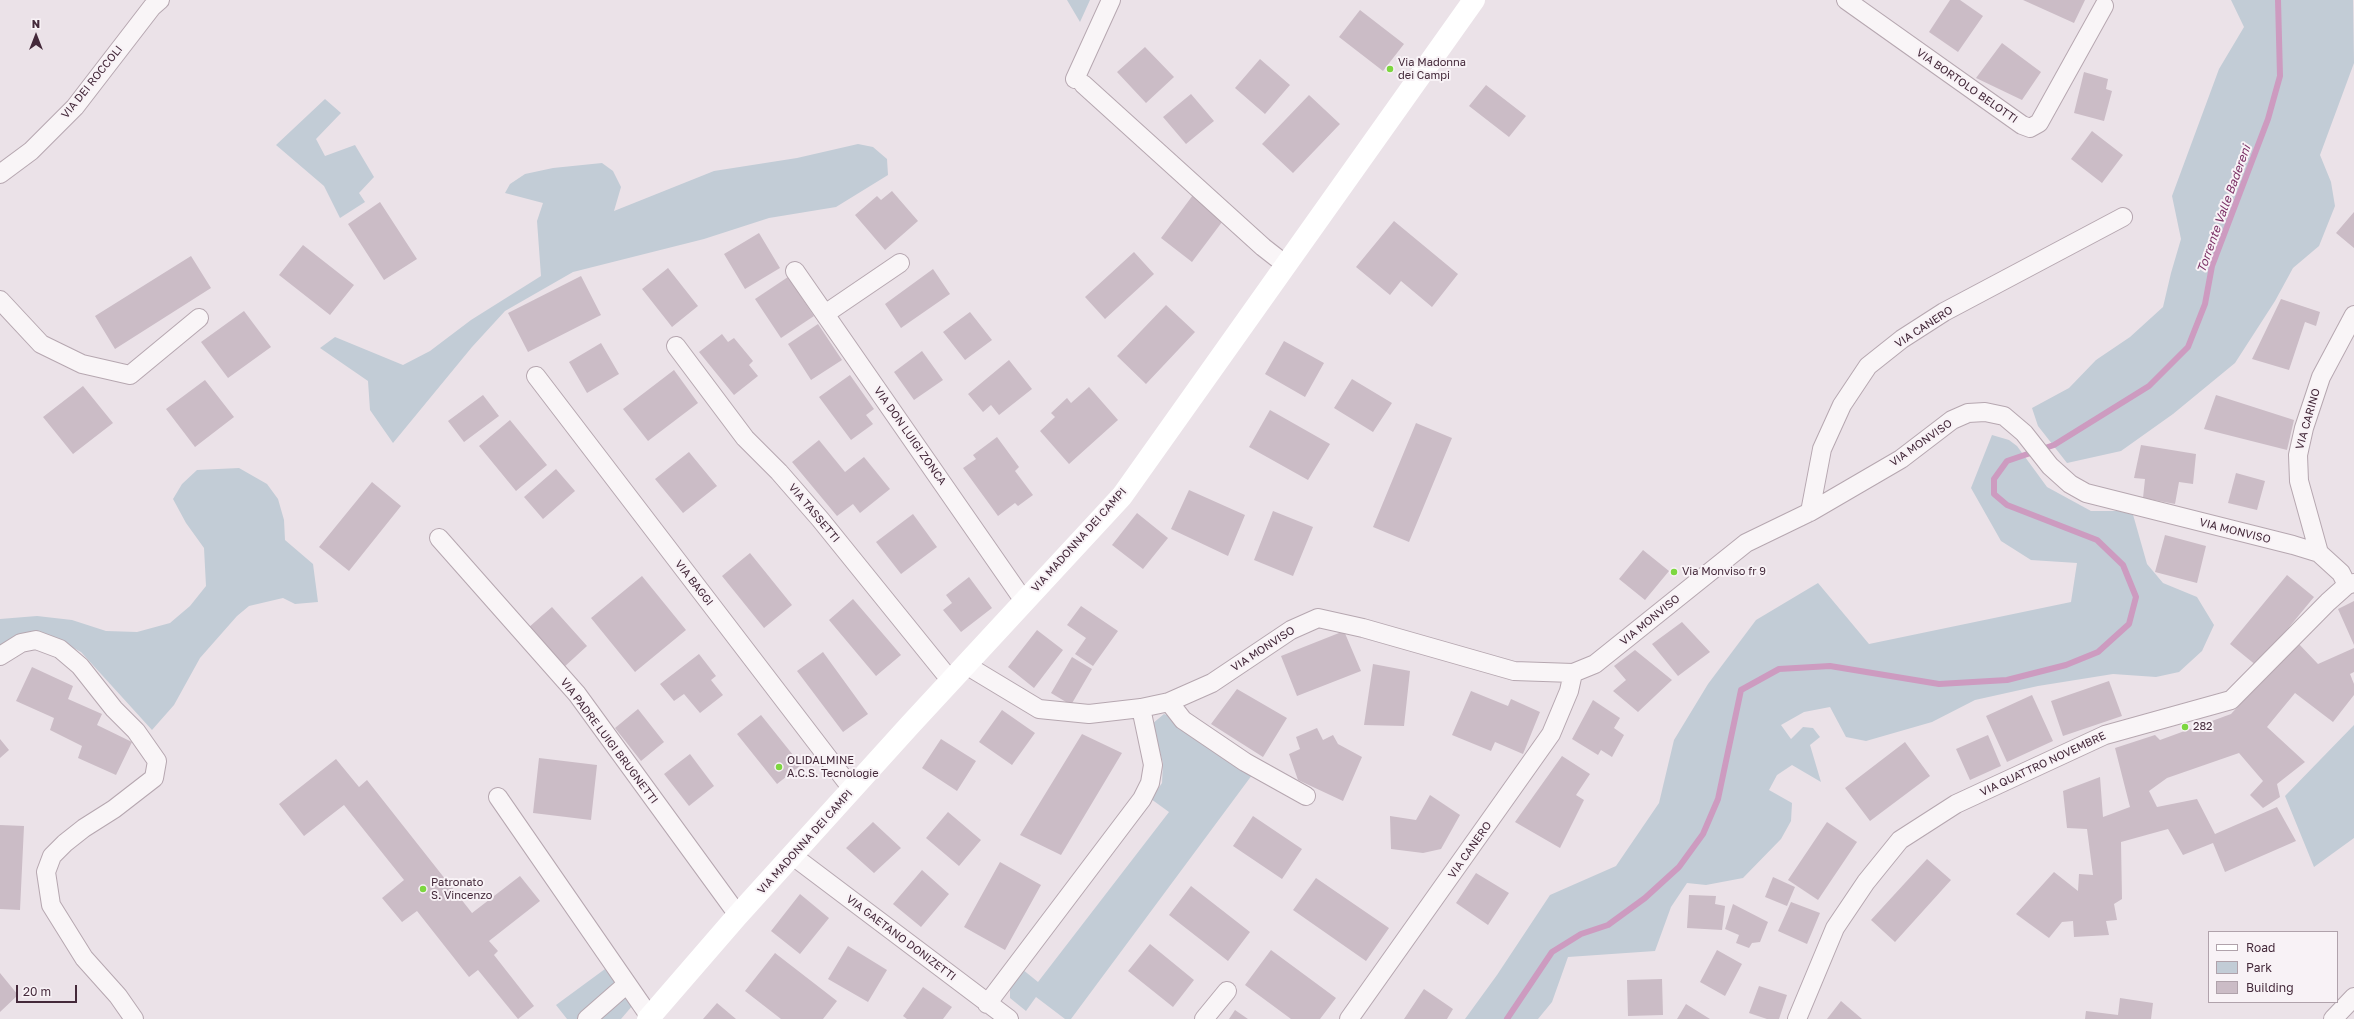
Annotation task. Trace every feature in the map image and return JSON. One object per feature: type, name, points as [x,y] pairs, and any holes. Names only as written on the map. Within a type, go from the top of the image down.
[{"type":"street","name":"VIA DEI ROCCOLI","points":[[0,174],[31,151],[75,107],[152,7],[160,0]]},
{"type":"street","points":[[1111,0],[1079,81],[1263,247],[1286,265]]},
{"type":"street","name":"VIA MADONNA DEI CAMPI","points":[[649,1018],[738,915],[793,856],[852,789],[1122,496],[1474,0]]},
{"type":"street","name":"VIA BORTOLO BELOTTI","points":[[1846,0],[2022,125],[2030,128],[2039,123],[2104,6]]},
{"type":"street","name":"VIA CANERO","points":[[1810,512],[1822,449],[1842,405],[1868,366],[1902,339],[1944,312],[2123,217]]},
{"type":"street","points":[[825,314],[900,263]]},
{"type":"street","name":"VIA DON LUIGI ZONCA","points":[[795,271],[1024,601]]},
{"type":"street","points":[[0,300],[41,344],[82,364],[130,375],[199,318]]},
{"type":"street","name":"VIA CARINO","points":[[2319,554],[2299,481],[2298,455],[2304,428],[2321,377],[2354,315]]},
{"type":"street","name":"VIA TASSETTI","points":[[676,346],[745,438],[779,472],[820,519],[951,681]]},
{"type":"street","name":"VIA BAGGI","points":[[536,376],[852,789]]},
{"type":"street","name":"VIA MONVISO","points":[[966,666],[1038,708],[1089,714],[1141,708],[1169,702],[1212,683],[1291,630],[1318,618],[1362,628],[1514,670],[1573,672],[1595,664],[1746,543],[1810,512],[1901,459],[1952,420],[1968,413],[1985,412],[2004,416],[2024,433],[2050,466],[2070,484],[2086,493],[2293,545],[2319,554]]},
{"type":"street","name":"VIA PADRE LUIGI BRUGNETTI","points":[[439,538],[577,694],[738,915]]},
{"type":"street","points":[[2319,554],[2341,573],[2350,584]]},
{"type":"street","name":"VIA QUATTRO NOVEMBRE","points":[[1797,1019],[1835,928],[1866,882],[1900,840],[1956,804],[2105,735],[2231,700],[2350,584]]},
{"type":"street","points":[[0,656],[21,643],[36,640],[60,649],[80,666],[114,709],[136,731],[157,761],[154,778],[114,809],[64,843],[52,856],[46,872],[51,905],[84,958],[118,996],[134,1019]]},
{"type":"street","name":"VIA CANERO","points":[[1349,1019],[1551,734],[1569,691],[1573,672]]},
{"type":"street","points":[[1169,702],[1183,720],[1245,762],[1306,796]]},
{"type":"street","points":[[987,1004],[1142,799],[1150,783],[1153,765],[1141,708]]},
{"type":"street","points":[[498,797],[649,1018]]},
{"type":"street","name":"VIA GAETANO DONIZETTI","points":[[793,856],[987,1004],[1009,1019]]},
{"type":"street","points":[[587,1019],[627,984]]},
{"type":"street","points":[[1204,1019],[1227,991]]},
{"type":"street","points":[[2333,1019],[2354,997]]},
{"type":"green space","points":[[1067,0],[1090,0],[1080,22]]},
{"type":"green space","points":[[2231,0],[2353,0],[2354,63],[2320,155],[2331,182],[2335,206],[2319,246],[2293,268],[2275,301],[2235,363],[2173,414],[2121,451],[2067,463],[2038,426],[2032,408],[2069,388],[2096,360],[2130,337],[2163,307],[2181,239],[2172,196],[2219,69],[2244,27]]},
{"type":"green space","points":[[325,99],[341,113],[316,139],[325,156],[355,145],[374,177],[359,193],[365,202],[340,218],[324,186],[276,145]]},
{"type":"green space","points":[[858,144],[873,147],[887,159],[888,175],[836,207],[769,218],[704,239],[573,272],[505,311],[472,347],[393,443],[370,410],[368,381],[320,348],[335,337],[403,365],[430,351],[471,320],[541,276],[537,221],[543,203],[505,193],[510,184],[525,174],[553,168],[602,163],[613,171],[621,187],[614,211],[714,171],[797,158]]},
{"type":"green space","points":[[1992,435],[2009,440],[2017,446],[2047,487],[2091,511],[2132,511],[2147,564],[2163,583],[2197,597],[2214,625],[2202,651],[2179,672],[2156,677],[2113,674],[2038,686],[1975,700],[1932,722],[1866,741],[1846,737],[1830,707],[1804,712],[1781,725],[1791,739],[1803,727],[1813,728],[1820,737],[1810,745],[1821,782],[1792,765],[1777,775],[1769,790],[1792,803],[1791,821],[1781,839],[1743,878],[1706,885],[1687,883],[1671,907],[1655,951],[1568,957],[1552,1002],[1538,1019],[1465,1019],[1497,975],[1550,895],[1616,866],[1659,803],[1674,740],[1708,684],[1756,620],[1818,583],[1869,644],[2071,602],[2077,563],[2031,560],[2001,541],[1971,488]]},
{"type":"green space","points":[[239,468],[267,484],[278,499],[284,520],[285,540],[313,564],[318,602],[295,604],[283,598],[249,606],[237,616],[200,658],[174,705],[152,730],[81,652],[51,636],[16,636],[0,649],[0,619],[37,616],[72,620],[106,631],[137,632],[170,623],[190,606],[206,586],[204,548],[186,523],[173,499],[182,484],[197,470]]},
{"type":"green space","points":[[1164,714],[1174,718],[1255,771],[1071,1019],[1065,1019],[1036,997],[1026,1011],[1010,998],[1010,987],[1022,969],[1038,982],[1169,812],[1151,799],[1162,783],[1163,763],[1152,724]]},
{"type":"green space","points":[[2354,725],[2354,838],[2314,867],[2285,796]]},
{"type":"green space","points":[[605,969],[633,1005],[621,1019],[567,1019],[556,1005]]},
{"type":"building","points":[[1950,0],[1960,0],[1983,16],[1958,52],[1929,32]]},
{"type":"building","points":[[2023,0],[2085,0],[2074,23]]},
{"type":"building","points":[[1360,10],[1404,44],[1383,71],[1339,37]]},
{"type":"building","points":[[2002,43],[2041,72],[2022,100],[1976,78]]},
{"type":"building","points":[[1145,47],[1174,77],[1146,103],[1117,72]]},
{"type":"building","points":[[1260,59],[1290,85],[1265,114],[1235,88]]},
{"type":"building","points":[[2084,72],[2108,79],[2106,89],[2112,91],[2104,121],[2074,113]]},
{"type":"building","points":[[1486,85],[1526,116],[1509,137],[1469,106]]},
{"type":"building","points":[[1191,94],[1214,121],[1186,144],[1163,117]]},
{"type":"building","points":[[1309,95],[1340,124],[1293,173],[1262,144]]},
{"type":"building","points":[[2092,131],[2123,155],[2102,183],[2071,159]]},
{"type":"building","points":[[892,191],[918,221],[885,250],[855,215],[877,196],[881,200]]},
{"type":"building","points":[[1193,195],[1225,218],[1192,262],[1161,238]]},
{"type":"building","points":[[380,202],[417,259],[384,280],[348,224]]},
{"type":"building","points":[[2354,212],[2354,248],[2336,233]]},
{"type":"building","points":[[1394,221],[1458,274],[1432,307],[1401,281],[1390,295],[1356,267]]},
{"type":"building","points":[[759,233],[780,268],[745,289],[724,254]]},
{"type":"building","points":[[303,245],[354,285],[330,315],[279,275]]},
{"type":"building","points":[[1134,252],[1154,274],[1105,319],[1085,297]]},
{"type":"building","points":[[191,256],[211,288],[115,349],[95,316]]},
{"type":"building","points":[[668,268],[698,306],[672,327],[642,289]]},
{"type":"building","points":[[933,269],[950,294],[901,328],[885,304]]},
{"type":"building","points":[[581,276],[601,315],[528,352],[508,313]]},
{"type":"building","points":[[788,277],[814,316],[781,338],[755,299]]},
{"type":"building","points":[[2281,299],[2320,312],[2316,326],[2305,322],[2289,370],[2252,359]]},
{"type":"building","points":[[1166,305],[1195,332],[1146,384],[1117,356]]},
{"type":"building","points":[[244,311],[271,347],[228,378],[201,342]]},
{"type":"building","points":[[970,312],[992,340],[965,360],[943,332]]},
{"type":"building","points":[[818,324],[842,360],[811,380],[788,344]]},
{"type":"building","points":[[722,334],[728,342],[734,338],[753,361],[749,365],[758,376],[734,395],[699,352]]},
{"type":"building","points":[[1284,341],[1324,363],[1305,397],[1265,374]]},
{"type":"building","points":[[601,343],[619,374],[587,393],[569,362]]},
{"type":"building","points":[[922,351],[943,380],[914,400],[894,372]]},
{"type":"building","points":[[1009,360],[1032,389],[999,415],[991,405],[983,412],[968,394]]},
{"type":"building","points":[[674,370],[698,403],[648,441],[623,409]]},
{"type":"building","points":[[850,375],[874,409],[866,415],[873,424],[851,440],[819,397]]},
{"type":"building","points":[[1352,379],[1392,403],[1373,432],[1334,408]]},
{"type":"building","points":[[205,380],[234,417],[195,447],[166,409]]},
{"type":"building","points":[[83,386],[113,423],[73,454],[43,417]]},
{"type":"building","points":[[1089,387],[1118,420],[1069,464],[1040,431],[1055,417],[1051,413],[1067,398],[1071,403]]},
{"type":"building","points":[[483,395],[499,416],[464,442],[448,421]]},
{"type":"building","points":[[2216,395],[2294,420],[2287,450],[2204,429]]},
{"type":"building","points":[[1270,410],[1330,444],[1308,480],[1249,447]]},
{"type":"building","points":[[510,420],[547,465],[516,491],[479,446]]},
{"type":"building","points":[[1416,423],[1452,438],[1409,542],[1373,527]]},
{"type":"building","points":[[997,437],[1019,467],[1015,471],[1033,495],[1018,506],[1015,503],[998,516],[963,468],[976,459],[973,455]]},
{"type":"building","points":[[819,440],[845,472],[864,457],[890,489],[860,513],[853,504],[837,516],[792,462]]},
{"type":"building","points":[[2141,445],[2196,454],[2193,484],[2179,482],[2175,504],[2143,498],[2145,479],[2134,478]]},
{"type":"building","points":[[689,452],[717,486],[683,513],[655,479]]},
{"type":"building","points":[[556,469],[575,491],[543,519],[524,497]]},
{"type":"building","points":[[2236,473],[2265,481],[2257,510],[2228,503]]},
{"type":"building","points":[[372,482],[401,506],[349,571],[319,547]]},
{"type":"building","points":[[1189,490],[1245,515],[1228,556],[1171,529]]},
{"type":"building","points":[[1273,511],[1313,527],[1293,576],[1254,560]]},
{"type":"building","points":[[1137,513],[1168,538],[1143,569],[1112,545]]},
{"type":"building","points":[[913,514],[937,547],[901,574],[876,542]]},
{"type":"building","points":[[2165,535],[2206,546],[2197,583],[2155,572]]},
{"type":"building","points":[[1643,550],[1669,571],[1645,600],[1619,579]]},
{"type":"building","points":[[750,553],[792,605],[764,628],[722,576]]},
{"type":"building","points":[[2287,575],[2314,597],[2257,666],[2230,644]]},
{"type":"building","points":[[642,576],[686,630],[635,672],[591,618]]},
{"type":"building","points":[[969,577],[992,608],[961,632],[943,610],[952,603],[946,595]]},
{"type":"building","points":[[853,599],[901,655],[876,676],[829,620]]},
{"type":"building","points":[[2354,601],[2354,645],[2338,609]]},
{"type":"building","points":[[1081,606],[1118,631],[1093,666],[1075,654],[1086,638],[1067,625]]},
{"type":"building","points":[[552,607],[587,646],[563,668],[528,628]]},
{"type":"building","points":[[1682,622],[1710,652],[1678,676],[1652,644]]},
{"type":"building","points":[[1037,630],[1063,650],[1034,688],[1008,667]]},
{"type":"building","points":[[1344,631],[1361,671],[1297,696],[1281,656]]},
{"type":"building","points":[[2297,642],[2318,664],[2354,648],[2354,672],[2350,674],[2354,684],[2354,695],[2333,722],[2295,693],[2267,727],[2305,762],[2277,784],[2280,797],[2263,808],[2250,795],[2263,781],[2239,753],[2167,778],[2149,791],[2157,807],[2197,799],[2215,834],[2277,807],[2296,841],[2225,872],[2213,843],[2183,855],[2168,829],[2121,842],[2122,899],[2114,904],[2117,920],[2106,921],[2109,935],[2074,937],[2073,921],[2062,922],[2049,938],[2016,914],[2054,872],[2078,891],[2079,874],[2093,875],[2087,829],[2067,828],[2063,791],[2100,777],[2103,817],[2130,807],[2115,748],[2155,735],[2160,740],[2231,714]]},
{"type":"building","points":[[1635,650],[1672,680],[1638,712],[1613,691],[1626,680],[1614,666]]},
{"type":"building","points":[[823,652],[868,714],[843,732],[797,671]]},
{"type":"building","points":[[699,654],[716,676],[711,680],[723,695],[700,713],[684,694],[674,701],[660,684]]},
{"type":"building","points":[[1072,657],[1092,669],[1071,705],[1051,693]]},
{"type":"building","points":[[1373,664],[1410,671],[1404,726],[1364,725]]},
{"type":"building","points":[[32,667],[73,686],[68,699],[102,714],[97,725],[132,742],[116,775],[78,758],[82,746],[50,730],[54,718],[16,701]]},
{"type":"building","points":[[2109,681],[2122,716],[2063,736],[2051,701]]},
{"type":"building","points":[[1237,689],[1287,718],[1263,757],[1211,724]]},
{"type":"building","points":[[1471,691],[1508,706],[1511,699],[1540,712],[1523,754],[1495,742],[1491,751],[1452,735]]},
{"type":"building","points":[[2032,695],[2053,741],[2007,762],[1986,716]]},
{"type":"building","points":[[1593,700],[1620,718],[1614,728],[1624,735],[1612,757],[1601,750],[1598,755],[1572,739]]},
{"type":"building","points":[[638,709],[664,742],[641,761],[615,728]]},
{"type":"building","points":[[1002,710],[1035,733],[1012,765],[979,742]]},
{"type":"building","points":[[761,715],[801,765],[777,784],[737,734]]},
{"type":"building","points":[[1317,728],[1323,740],[1333,735],[1338,744],[1362,757],[1343,801],[1298,780],[1289,754],[1300,749],[1296,737]]},
{"type":"building","points":[[1082,734],[1122,753],[1061,855],[1020,835]]},
{"type":"building","points":[[1988,735],[2001,766],[1970,780],[1956,749]]},
{"type":"building","points":[[0,739],[9,750],[0,758]]},
{"type":"building","points":[[941,739],[976,761],[957,791],[922,768]]},
{"type":"building","points":[[1905,742],[1930,776],[1870,821],[1845,788]]},
{"type":"building","points":[[690,754],[714,786],[689,806],[664,774]]},
{"type":"building","points":[[1562,756],[1590,774],[1576,795],[1584,800],[1560,848],[1515,822]]},
{"type":"building","points":[[539,758],[597,765],[591,820],[533,813]]},
{"type":"building","name":"Patronato S. Vincenzo","points":[[336,759],[359,787],[367,780],[472,913],[520,876],[540,901],[489,941],[498,951],[494,955],[534,1006],[518,1019],[478,970],[469,977],[417,911],[402,922],[382,898],[404,880],[344,805],[304,836],[279,804]]},
{"type":"building","points":[[1430,795],[1460,815],[1441,849],[1423,853],[1391,849],[1390,816],[1416,820]]},
{"type":"building","points":[[948,812],[981,840],[959,866],[926,838]]},
{"type":"building","points":[[1253,816],[1302,849],[1282,879],[1233,846]]},
{"type":"building","points":[[873,822],[901,848],[874,873],[846,848]]},
{"type":"building","points":[[1827,822],[1857,842],[1818,900],[1788,880]]},
{"type":"building","points":[[0,825],[24,826],[20,910],[0,909]]},
{"type":"building","points":[[1927,859],[1951,880],[1895,942],[1871,920]]},
{"type":"building","points":[[1000,862],[1041,885],[1005,950],[964,927]]},
{"type":"building","points":[[922,870],[949,894],[921,927],[893,904]]},
{"type":"building","points":[[1476,873],[1509,893],[1488,925],[1456,903]]},
{"type":"building","points":[[1773,877],[1795,887],[1787,906],[1765,897]]},
{"type":"building","points":[[1316,878],[1389,928],[1366,961],[1293,910]]},
{"type":"building","points":[[1191,886],[1250,932],[1228,961],[1169,915]]},
{"type":"building","points":[[800,894],[829,918],[800,954],[771,931]]},
{"type":"building","points":[[1689,895],[1716,896],[1715,904],[1725,906],[1722,930],[1687,928]]},
{"type":"building","points":[[1791,902],[1820,913],[1807,944],[1778,931]]},
{"type":"building","points":[[1733,904],[1768,922],[1760,942],[1752,943],[1749,948],[1736,943],[1739,935],[1725,929]]},
{"type":"building","points":[[1150,944],[1194,980],[1173,1007],[1128,971]]},
{"type":"building","points":[[848,946],[887,970],[868,1002],[828,979]]},
{"type":"building","points":[[1271,950],[1336,998],[1320,1019],[1291,1019],[1245,985]]},
{"type":"building","points":[[1717,950],[1742,964],[1725,996],[1700,982]]},
{"type":"building","points":[[775,953],[837,1001],[823,1019],[781,1019],[745,991]]},
{"type":"building","points":[[0,973],[18,995],[0,1012]]},
{"type":"building","points":[[1662,979],[1663,1015],[1628,1016],[1627,980]]},
{"type":"building","points":[[1759,986],[1787,995],[1779,1019],[1767,1019],[1749,1013]]},
{"type":"building","points":[[923,987],[952,1007],[943,1019],[907,1019],[903,1016]]},
{"type":"building","points":[[1424,989],[1453,1009],[1447,1019],[1404,1019]]},
{"type":"building","points":[[2120,998],[2153,1003],[2151,1019],[2085,1019],[2086,1011],[2118,1015]]},
{"type":"building","points":[[1841,1001],[1862,1019],[1827,1019]]},
{"type":"building","points":[[717,1003],[736,1019],[703,1019]]},
{"type":"building","points":[[1686,1004],[1710,1019],[1677,1019]]},
{"type":"building","points":[[1235,1010],[1248,1019],[1229,1019]]},
{"type":"waterway","name":"Torrente Valle Badereni","points":[[1507,1019],[1552,952],[1581,934],[1608,925],[1645,898],[1679,867],[1703,834],[1718,799],[1741,690],[1779,669],[1830,666],[1939,684],[2007,680],[2066,665],[2098,652],[2129,624],[2136,597],[2123,565],[2097,540],[2007,505],[1994,494],[1994,479],[2007,461],[2054,445],[2149,386],[2188,347],[2205,304],[2212,266],[2268,119],[2280,76],[2278,0]]},
{"type":"place","name":"Via Madonna dei Campi","points":[[1390,69]]},
{"type":"place","name":"Via Monviso fr 9","points":[[1674,572]]},
{"type":"place","name":"282","points":[[2185,727]]},
{"type":"place","name":"OLIDALMINE A.C.S. Tecnologie","points":[[779,767]]},
{"type":"place","name":"Patronato S. Vincenzo","points":[[423,889]]}]
